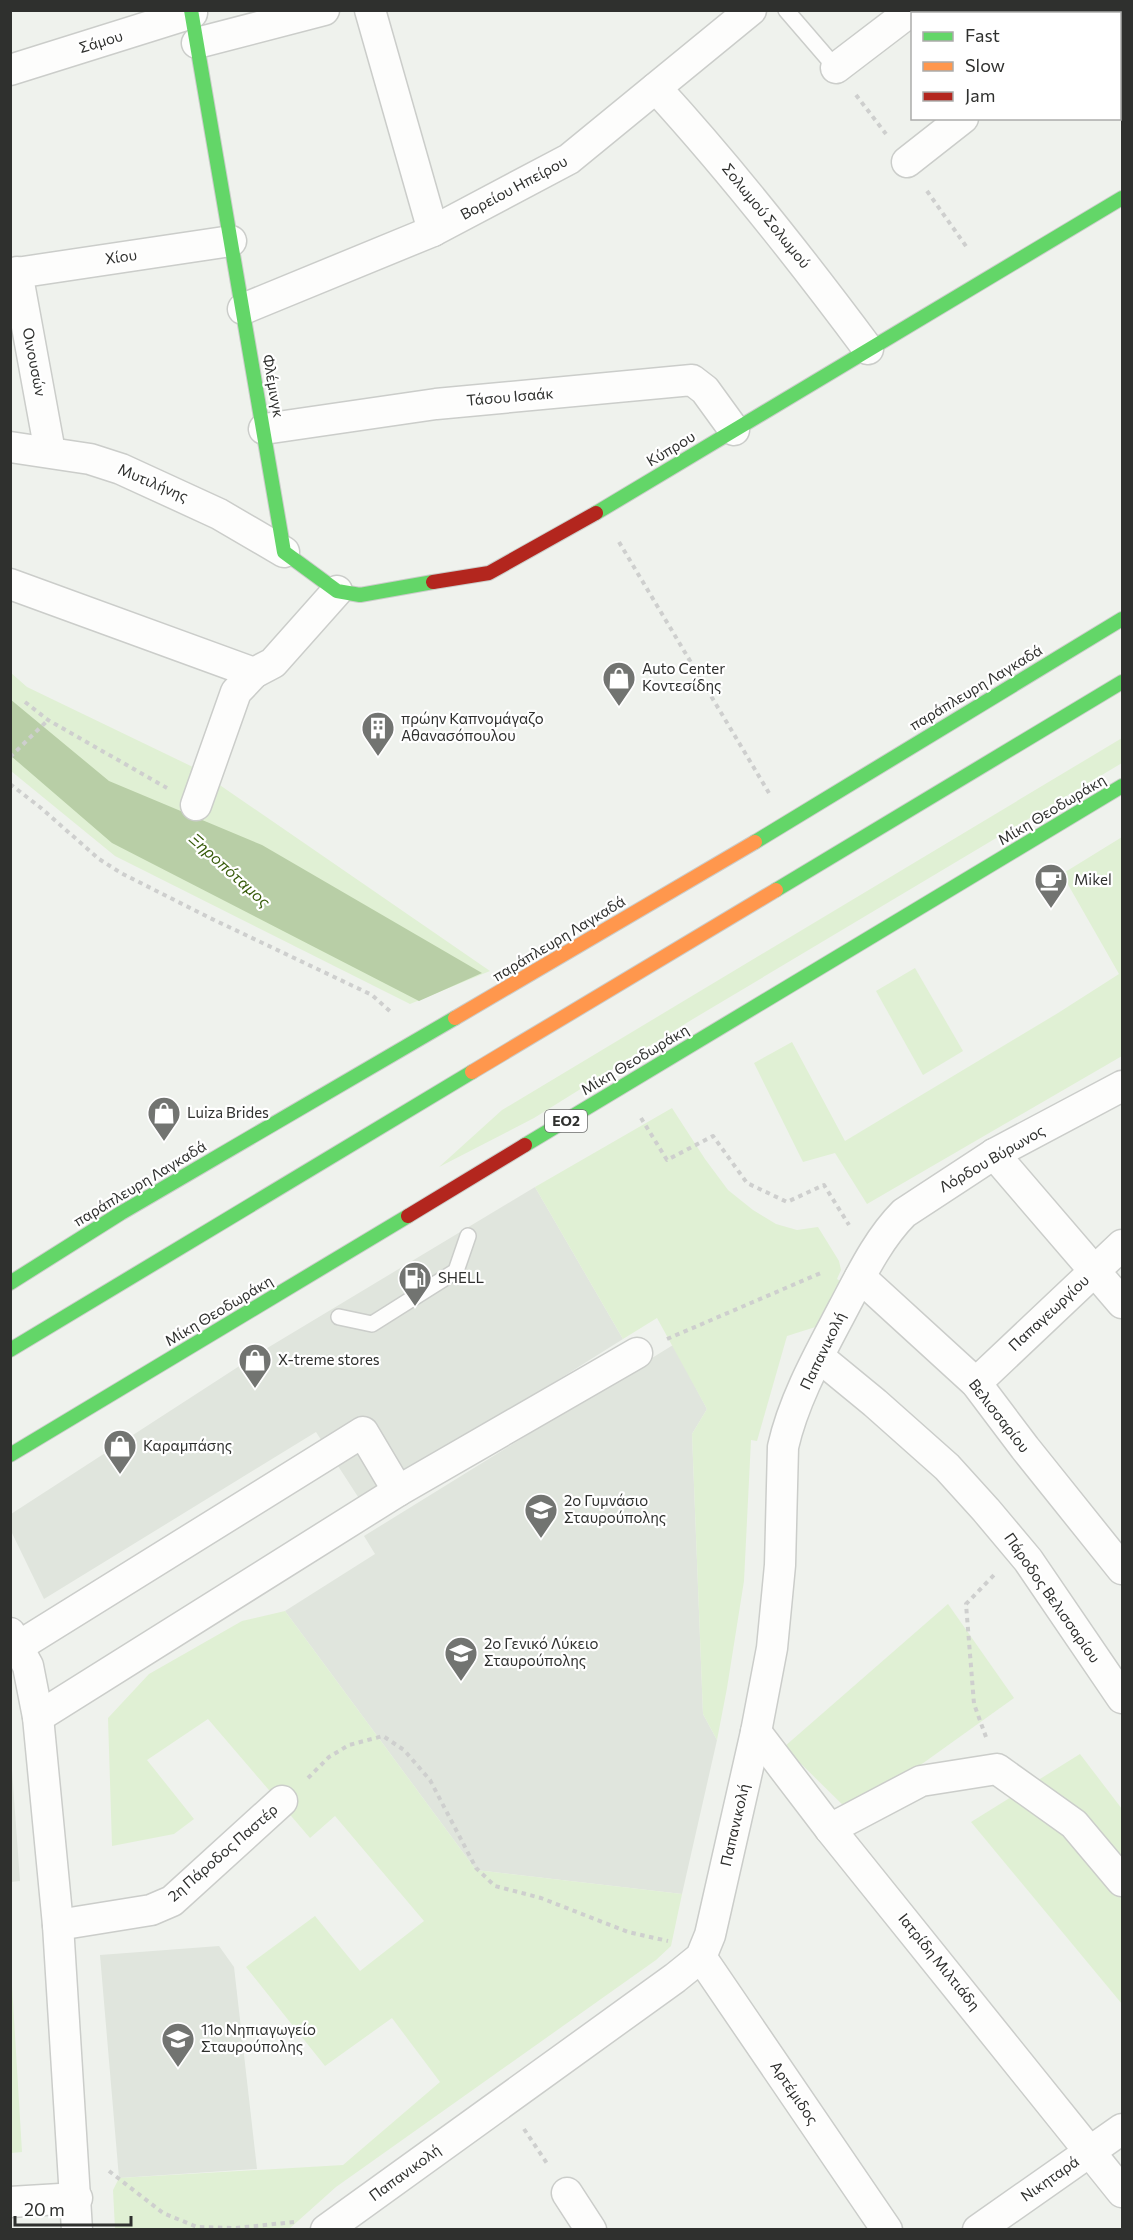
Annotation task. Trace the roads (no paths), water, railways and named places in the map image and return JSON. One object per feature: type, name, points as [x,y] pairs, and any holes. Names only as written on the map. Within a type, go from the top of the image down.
[{"type":"main road","name":"Φλέμινγκ","points":[[191,12],[284,552]]},
{"type":"main road","name":"Κύπρου","points":[[337,591],[360,595],[489,573],[600,511],[1122,198]]},
{"type":"main road","points":[[284,552],[337,591]]},
{"type":"main road","name":"παράπλευρη Λαγκαδά","points":[[10,1283],[121,1213],[421,1039],[1122,619]]},
{"type":"main road","points":[[10,1350],[1122,682]]},
{"type":"main road","name":"Μίκη Θεοδωράκη","points":[[10,1455],[1122,786]]},
{"type":"street","points":[[197,43],[324,10]]},
{"type":"street","points":[[370,10],[433,231]]},
{"type":"street","name":"Βορείου Ηπείρου","points":[[243,309],[433,231],[569,159],[751,10]]},
{"type":"street","points":[[836,68],[912,10]]},
{"type":"street","name":"Σάμου","points":[[10,70],[191,12]]},
{"type":"street","name":"Σολωμού Σολωμού","points":[[656,88],[711,149],[808,269],[868,349]]},
{"type":"street","points":[[907,162],[960,120]]},
{"type":"street","name":"Χίου","points":[[14,273],[231,241]]},
{"type":"street","name":"Οινουσών","points":[[14,273],[50,452]]},
{"type":"street","name":"Τάσου Ισαάκ","points":[[264,429],[436,404],[692,380],[705,390],[734,430]]},
{"type":"street","name":"Μυτιλήνης","points":[[10,447],[90,459],[121,469],[219,514],[284,552]]},
{"type":"street","points":[[10,584],[254,673]]},
{"type":"street","points":[[196,805],[236,692],[254,673],[273,663],[337,591]]},
{"type":"street","name":"Λόρδου Βύρωνος","points":[[876,1250],[893,1224],[904,1213],[994,1154],[1122,1086]]},
{"type":"street","points":[[994,1154],[1122,1302]]},
{"type":"street","name":"Παπαγεωργίου","points":[[976,1383],[1122,1245]]},
{"type":"street","name":"Παπανικολή","points":[[335,2224],[675,1978],[700,1957],[710,1935],[756,1732],[772,1648],[780,1565],[783,1447],[787,1431],[819,1357],[876,1250]]},
{"type":"street","name":"Βελισσαρίου","points":[[860,1277],[976,1383],[1122,1569]]},
{"type":"street","points":[[38,1717],[398,1491],[636,1353]]},
{"type":"street","name":"Πάροδος Βελισσαρίου","points":[[819,1357],[875,1402],[947,1467],[1014,1541],[1122,1698]]},
{"type":"street","points":[[77,2229],[58,1925],[38,1717],[28,1666],[15,1640],[363,1432],[398,1491]]},
{"type":"street","name":"Ιατρίδη Μιλτιάδη","points":[[756,1732],[830,1829],[1122,2192]]},
{"type":"street","points":[[830,1829],[921,1781],[997,1769],[1074,1824],[1122,1881]]},
{"type":"street","name":"2η Πάροδος Παστέρ","points":[[58,1925],[151,1910],[172,1900],[282,1801]]},
{"type":"street","name":"Αρτέμιδος","points":[[700,1957],[887,2229]]},
{"type":"street","name":"Νικηταρά","points":[[978,2229],[1122,2129]]},
{"type":"street","points":[[567,2193],[591,2229]]},
{"type":"street","points":[[10,2202],[76,2198]]},
{"type":"lane","points":[[786,10],[836,68]]},
{"type":"lane","points":[[339,1317],[372,1324],[456,1271],[468,1236]]},
{"type":"water","name":"Ξηροπόταμος","points":[[10,699],[109,781],[262,845],[482,973],[419,1001],[112,843],[11,756]]},
{"type":"place","name":"Auto Center Κοντεσίδης","points":[[619,707]]},
{"type":"place","name":"πρώην Καπνομάγαζο Αθανασόπουλου","points":[[378,757]]},
{"type":"place","name":"Mikel","points":[[1051,909]]},
{"type":"place","name":"Luiza Brides","points":[[164,1142]]},
{"type":"place","name":"SHELL","points":[[415,1307]]},
{"type":"place","name":"X-treme stores","points":[[255,1389]]},
{"type":"place","name":"Καραμπάσης","points":[[120,1475]]},
{"type":"place","name":"2ο Γυμνάσιο Σταυρούπολης","points":[[541,1539]]},
{"type":"place","name":"2ο Γενικό Λύκειο Σταυρούπολης","points":[[461,1682]]},
{"type":"place","name":"11ο Νηπιαγωγείο Σταυρούπολης","points":[[178,2068]]}]
